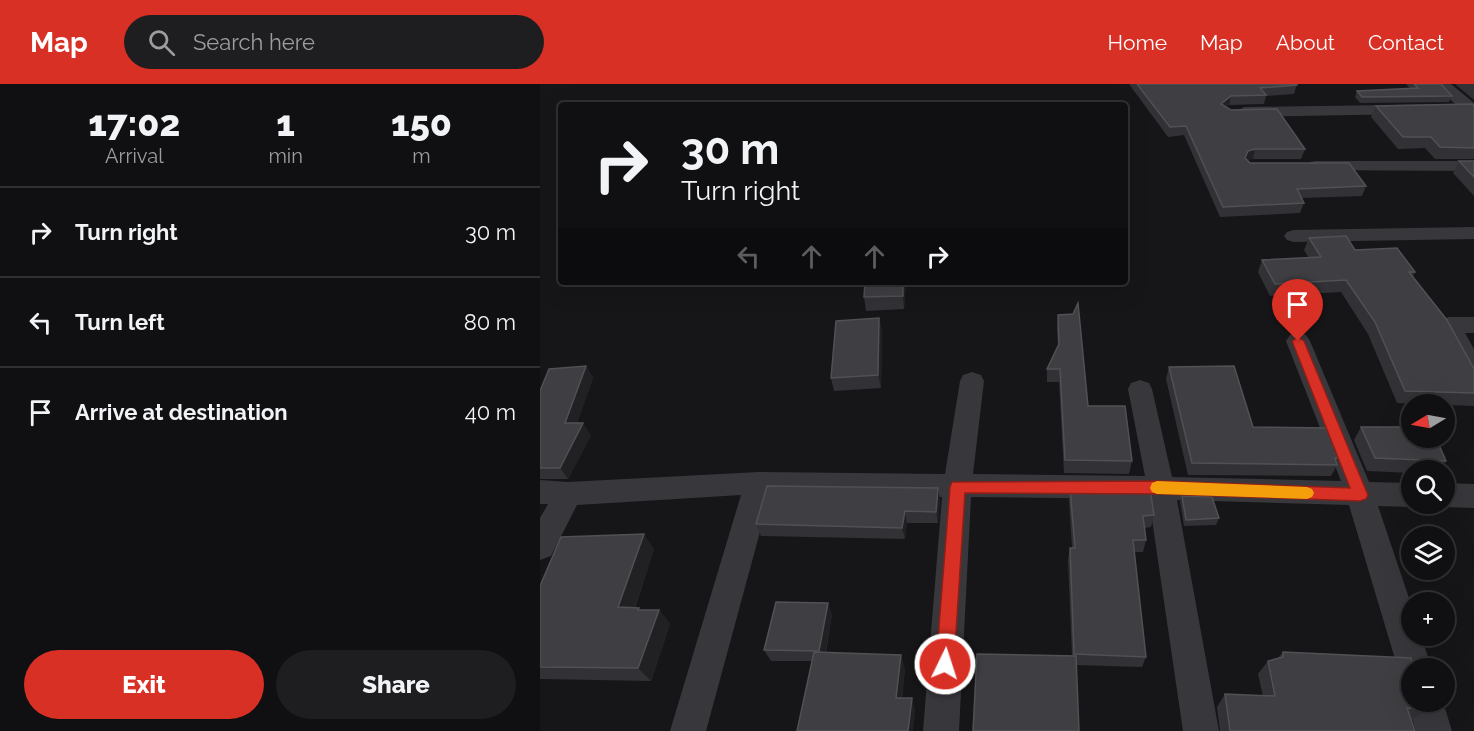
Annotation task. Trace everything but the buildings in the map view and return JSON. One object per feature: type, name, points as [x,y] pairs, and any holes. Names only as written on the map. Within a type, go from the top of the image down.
[{"type":"street","points":[[1442,84],[1473,110]]},
{"type":"street","points":[[1229,112],[1473,110]]},
{"type":"street","points":[[1300,166],[1474,166]]},
{"type":"street","points":[[1294,236],[1474,233]]},
{"type":"street","points":[[1474,325],[1449,325],[1474,370]]},
{"type":"street","points":[[1298,341],[1360,495],[1412,658]]},
{"type":"street","points":[[941,731],[957,487],[972,381]]},
{"type":"street","points":[[1140,389],[1161,488],[1201,731]]},
{"type":"street","points":[[540,492],[568,494],[759,483],[1161,488],[1401,495]]},
{"type":"street","points":[[688,731],[759,483]]},
{"type":"street","points":[[540,547],[568,494]]},
{"type":"street","points":[[1455,495],[1474,496]]},
{"type":"street","points":[[1428,712],[1434,731]]},
{"type":"slow traffic","points":[[1157,488],[1307,493]]},
{"type":"route","points":[[945,664],[957,487],[1161,488],[1360,495],[1298,341]]}]
